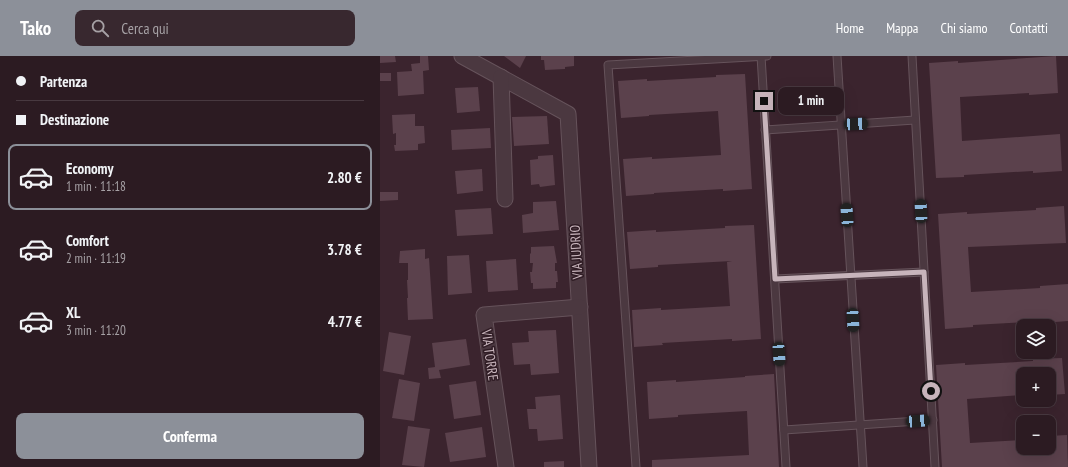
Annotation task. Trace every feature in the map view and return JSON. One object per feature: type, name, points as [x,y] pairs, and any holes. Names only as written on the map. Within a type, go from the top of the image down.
[{"type":"street","name":"VIA JUDRIO","points":[[462,56],[568,114],[589,467]]},
{"type":"street","points":[[501,77],[505,199]]},
{"type":"street","name":"VIA TORRE","points":[[506,467],[484,315],[580,308]]},
{"type":"lane","points":[[761,56],[786,467]]},
{"type":"lane","points":[[636,467],[608,65],[767,56]]},
{"type":"lane","points":[[837,56],[863,467]]},
{"type":"lane","points":[[912,56],[935,467]]},
{"type":"lane","points":[[766,130],[915,120]]},
{"type":"lane","points":[[775,279],[924,272]]},
{"type":"lane","points":[[784,430],[933,420]]},
{"type":"building","points":[[380,56],[395,56],[396,62],[380,63]]},
{"type":"building","points":[[420,56],[428,56],[429,70],[423,71],[424,94],[398,96],[397,72],[412,71],[411,64],[420,63]]},
{"type":"building","points":[[504,56],[526,56],[520,68]]},
{"type":"building","points":[[541,56],[574,56],[574,66],[565,67],[565,69],[545,70],[544,60],[541,60]]},
{"type":"building","points":[[1056,56],[1058,93],[960,97],[962,141],[1060,134],[1062,171],[1033,173],[1033,171],[936,178],[929,63],[958,61],[958,63]]},
{"type":"building","points":[[380,73],[391,73],[391,81],[380,81]]},
{"type":"building","points":[[745,74],[752,189],[723,191],[723,189],[626,196],[623,159],[721,155],[718,111],[621,118],[618,81],[647,79],[647,81]]},
{"type":"building","points":[[478,87],[480,111],[457,113],[455,88]]},
{"type":"building","points":[[415,114],[415,126],[424,126],[425,143],[418,144],[418,150],[395,151],[394,145],[396,145],[396,133],[393,134],[392,115]]},
{"type":"building","points":[[547,116],[549,144],[514,146],[512,117]]},
{"type":"building","points":[[490,128],[491,148],[452,150],[451,130]]},
{"type":"building","points":[[553,155],[555,185],[540,187],[539,184],[531,185],[530,160],[538,159],[538,156]]},
{"type":"building","points":[[482,169],[483,191],[457,194],[455,171]]},
{"type":"building","points":[[380,192],[398,192],[398,200],[380,201]]},
{"type":"building","points":[[556,201],[559,230],[523,233],[522,215],[533,213],[533,202]]},
{"type":"building","points":[[1064,206],[1066,243],[968,247],[971,292],[1040,288],[1040,286],[1068,284],[1068,321],[1056,322],[1056,319],[1016,319],[1016,323],[973,325],[973,327],[945,329],[938,214],[1036,210],[1036,208]]},
{"type":"building","points":[[491,208],[493,234],[457,236],[455,210]]},
{"type":"building","points":[[754,225],[761,339],[662,343],[663,345],[634,347],[632,310],[730,306],[727,262],[732,261],[658,265],[658,267],[630,269],[627,232],[656,230],[656,232]]},
{"type":"building","points":[[554,246],[557,263],[555,263],[555,271],[557,271],[558,282],[556,282],[556,288],[533,289],[530,272],[532,272],[533,263],[530,263],[531,247]]},
{"type":"building","points":[[425,249],[425,259],[429,258],[433,319],[408,320],[408,263],[399,263],[400,251]]},
{"type":"building","points":[[469,255],[472,293],[448,295],[447,256]]},
{"type":"building","points":[[516,259],[518,290],[488,292],[486,261]]},
{"type":"building","points":[[556,330],[559,373],[531,375],[530,364],[514,365],[512,343],[529,342],[528,331]]},
{"type":"building","points":[[389,332],[411,336],[404,375],[383,371]]},
{"type":"building","points":[[466,339],[470,365],[439,370],[441,378],[429,379],[428,368],[435,367],[432,343]]},
{"type":"building","points":[[1062,358],[1065,394],[1056,395],[1056,367],[1016,367],[1016,396],[967,399],[970,443],[1016,440],[1016,455],[1056,455],[1056,436],[1067,435],[1068,467],[942,467],[936,365],[965,363],[965,365]]},
{"type":"building","points":[[774,374],[779,467],[652,467],[652,460],[749,455],[747,411],[678,415],[678,417],[649,419],[647,382],[676,380],[676,382]]},
{"type":"building","points":[[399,379],[420,383],[414,421],[392,418]]},
{"type":"building","points":[[476,381],[481,415],[454,419],[449,385]]},
{"type":"building","points":[[560,395],[563,439],[538,441],[537,429],[529,429],[527,409],[536,409],[535,397]]},
{"type":"building","points":[[408,426],[430,429],[424,467],[402,465]]},
{"type":"building","points":[[482,427],[486,457],[450,462],[445,433]]},
{"type":"building","points":[[564,461],[564,467],[544,467],[544,462]]},
{"type":"route","points":[[764,101],[775,279],[924,272],[931,391]]}]
